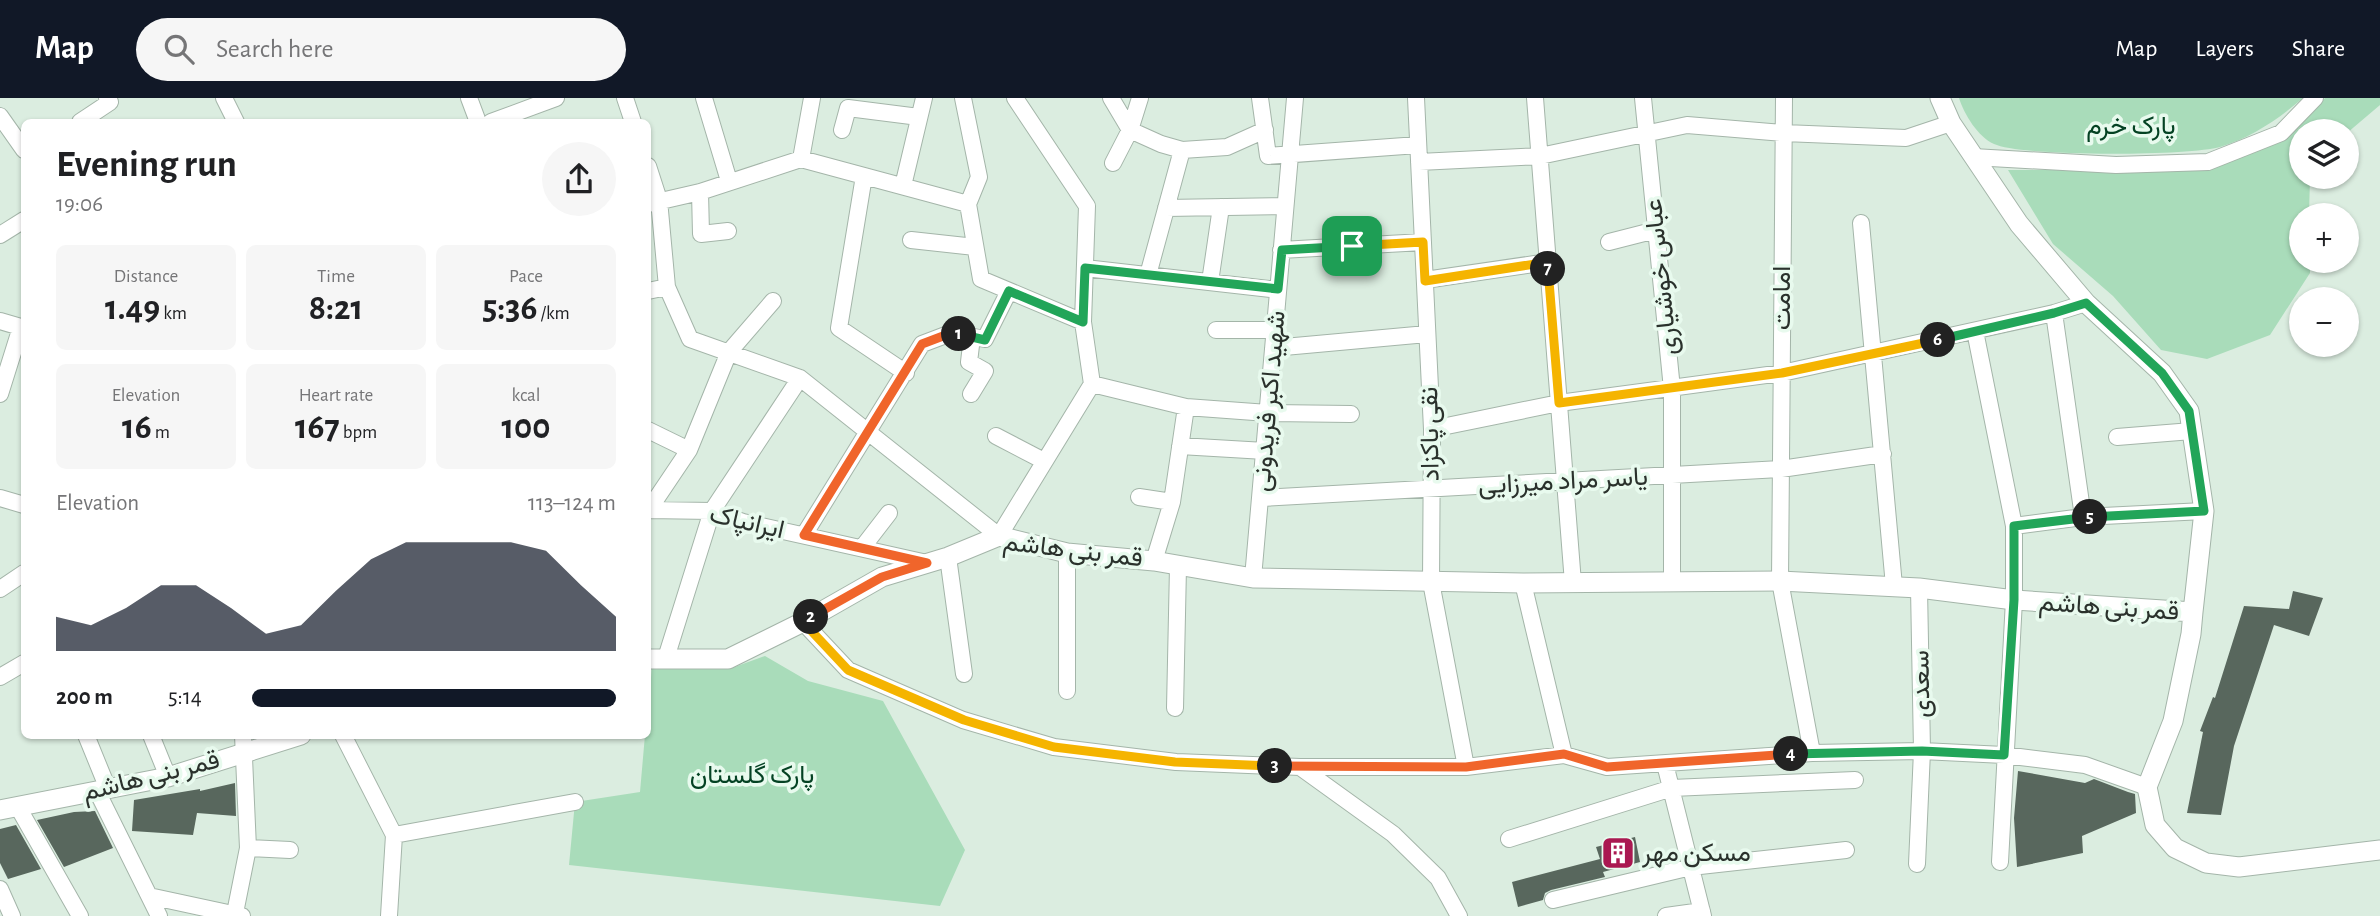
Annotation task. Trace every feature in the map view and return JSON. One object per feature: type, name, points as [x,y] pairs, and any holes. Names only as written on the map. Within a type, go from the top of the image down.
[{"type":"street","points":[[84,119],[110,102],[107,98]]},
{"type":"street","points":[[224,98],[234,119]]},
{"type":"street","points":[[469,98],[477,119]]},
{"type":"street","points":[[499,119],[556,98]]},
{"type":"street","points":[[625,98],[632,119]]},
{"type":"street","points":[[704,98],[729,181]]},
{"type":"street","points":[[802,159],[812,98]]},
{"type":"street","points":[[903,186],[923,98]]},
{"type":"street","points":[[963,98],[979,177],[968,204],[981,279],[1083,322]]},
{"type":"street","points":[[968,204],[802,159],[700,192],[653,202],[667,287],[690,340],[800,378],[999,536],[1092,384],[1083,322],[1087,206],[1015,98]]},
{"type":"street","points":[[1111,98],[1130,130],[1182,150],[1227,147],[1265,130]]},
{"type":"street","points":[[1113,163],[1130,130],[1140,98]]},
{"type":"street","points":[[1260,98],[1268,156],[1289,157],[1418,145]]},
{"type":"street","name":"شهید اکبر فریدونی","points":[[1253,578],[1295,98]]},
{"type":"street","name":"نقی پاکزاد","points":[[1416,98],[1432,429],[1431,582],[1466,767]]},
{"type":"street","points":[[1535,98],[1573,583]]},
{"type":"street","name":"عباس خوشیاری","points":[[1643,98],[1672,388],[1672,582]]},
{"type":"street","name":"امامت","points":[[1784,98],[1780,581],[1812,752]]},
{"type":"street","points":[[1940,98],[1951,123],[2019,224],[2086,303],[2162,373],[2189,411],[2204,511],[2193,612]]},
{"type":"street","points":[[1973,157],[2116,165],[2208,162],[2281,133],[2315,98]]},
{"type":"street","points":[[842,130],[848,108],[919,117]]},
{"type":"street","points":[[0,116],[21,146]]},
{"type":"street","points":[[1419,162],[1540,156],[1687,125],[1784,133],[1906,138],[1951,123]]},
{"type":"street","points":[[1148,275],[1182,150]]},
{"type":"street","points":[[864,176],[839,328],[906,373]]},
{"type":"street","points":[[700,192],[701,234],[728,231]]},
{"type":"street","points":[[1166,208],[1285,206]]},
{"type":"street","points":[[1210,282],[1221,207]]},
{"type":"street","points":[[0,235],[21,222]]},
{"type":"street","points":[[1861,223],[1894,586]]},
{"type":"street","points":[[1609,242],[1656,230]]},
{"type":"street","points":[[911,240],[975,247]]},
{"type":"street","points":[[1282,250],[1423,242]]},
{"type":"street","points":[[1425,281],[1548,262]]},
{"type":"street","points":[[1085,268],[1278,289]]},
{"type":"street","points":[[651,290],[667,287]]},
{"type":"street","points":[[804,535],[922,344],[951,333],[985,340],[1009,291]]},
{"type":"street","points":[[651,507],[689,450],[729,352],[773,301]]},
{"type":"street","points":[[1432,429],[1559,403],[1782,373],[2054,313],[2086,303]]},
{"type":"street","points":[[2054,313],[2083,517]]},
{"type":"street","points":[[0,321],[21,326]]},
{"type":"street","points":[[1216,330],[1275,330]]},
{"type":"street","points":[[1975,331],[2014,526],[2014,600],[2000,862]]},
{"type":"street","points":[[0,394],[21,333]]},
{"type":"street","points":[[1273,348],[1427,334]]},
{"type":"street","points":[[971,394],[985,371],[969,362],[972,337]]},
{"type":"street","points":[[657,658],[712,511],[800,378]]},
{"type":"street","points":[[1092,384],[1186,407],[1268,413],[1351,414]]},
{"type":"street","points":[[1154,561],[1172,502],[1186,407]]},
{"type":"street","points":[[651,431],[689,450]]},
{"type":"street","points":[[2117,436],[2192,431]]},
{"type":"street","points":[[996,436],[1044,461]]},
{"type":"street","points":[[1180,446],[1265,451]]},
{"type":"street","name":"یاسر مراد میرزایی","points":[[1261,498],[1781,469],[1883,454]]},
{"type":"street","points":[[1139,497],[1172,502]]},
{"type":"street","points":[[0,498],[21,504]]},
{"type":"street","name":"ایرانپاک","points":[[651,511],[712,511],[743,522],[927,563]]},
{"type":"street","points":[[2014,526],[2083,517],[2204,511]]},
{"type":"street","points":[[862,548],[889,513]]},
{"type":"street","name":"قمر بنی هاشم","points":[[657,658],[728,659],[803,622],[882,577],[948,557],[999,536],[1067,553],[1154,561],[1253,578],[1523,583],[1780,581],[1894,586],[2014,600],[2193,612],[2173,721],[2147,788]]},
{"type":"street","points":[[1067,553],[1067,691]]},
{"type":"street","points":[[948,557],[964,674]]},
{"type":"street","points":[[1175,708],[1178,567]]},
{"type":"street","points":[[0,589],[21,575]]},
{"type":"street","points":[[1523,583],[1564,754]]},
{"type":"street","name":"سعدی","points":[[1917,864],[1922,751],[1919,588]]},
{"type":"street","points":[[803,622],[848,670],[964,720],[1054,747],[1175,762],[1300,767],[1466,767],[1564,754],[1607,767],[1812,752],[1922,751],[2004,755],[2085,765],[2147,788],[2155,825],[2175,848],[2206,863],[2239,867],[2380,850]]},
{"type":"street","points":[[0,677],[21,665]]},
{"type":"street","points":[[87,739],[102,790],[159,916]]},
{"type":"street","points":[[153,739],[168,777]]},
{"type":"street","name":"قمر بنی هاشم","points":[[9,809],[168,777],[244,744],[275,739]]},
{"type":"street","points":[[345,739],[394,835],[388,916]]},
{"type":"street","points":[[149,896],[239,915],[248,848],[244,744]]},
{"type":"street","points":[[1665,764],[1702,913],[1666,916]]},
{"type":"street","points":[[1300,767],[1393,834],[1438,878],[1459,916]]},
{"type":"street","points":[[1509,839],[1672,788],[1855,780]]},
{"type":"street","points":[[394,835],[575,802]]},
{"type":"street","points":[[9,809],[80,916]]},
{"type":"street","points":[[248,848],[290,850]]},
{"type":"street","points":[[1553,900],[1691,867],[1846,850]]},
{"type":"street","points":[[0,889],[12,916]]},
{"type":"green space","name":"پارک خرم","points":[[1959,98],[2303,98],[2264,127],[2220,147],[2176,152],[2106,154],[2037,151],[1994,144],[1982,136],[1972,124]]},
{"type":"green space","points":[[2325,98],[2380,98],[2380,105],[2359,123],[2359,119],[2304,119]]},
{"type":"green space","points":[[2289,133],[2289,189],[2310,189],[2309,203],[2289,203],[2289,273],[2310,273],[2301,287],[2289,287],[2289,306],[2270,335],[2207,359],[2161,350],[2113,296],[2053,244],[2008,170],[2208,170],[2282,140]]},
{"type":"green space","name":"پارک گلستان","points":[[765,656],[808,681],[883,701],[965,850],[940,906],[569,865],[575,802],[640,792],[645,739],[651,739],[652,659],[729,669]]},
{"type":"building","points":[[2293,591],[2323,598],[2309,636],[2274,625],[2234,746],[2221,815],[2187,813],[2203,732],[2200,731],[2213,697],[2215,698],[2244,606],[2289,609]]},
{"type":"building","points":[[2018,771],[2085,783],[2094,779],[2135,794],[2136,813],[2082,836],[2083,853],[2017,867],[2014,818]]},
{"type":"building","points":[[235,783],[236,816],[197,813],[193,835],[132,831],[134,800]]},
{"type":"building","points":[[95,811],[113,848],[64,867],[37,820],[74,812]]},
{"type":"building","points":[[16,825],[41,869],[8,879],[0,863],[0,829]]},
{"type":"building","points":[[1635,837],[1640,862],[1603,872],[1605,877],[1551,890],[1545,893],[1543,900],[1518,907],[1512,882],[1600,859],[1596,847]]},
{"type":"place","name":"مسکن مهر","points":[[1618,853]]},
{"type":"route","points":[[1423,242],[1425,281],[1548,262],[1559,403],[1782,373],[2054,313],[2086,303],[2162,373],[2189,411],[2204,511],[2083,517],[2014,526],[2014,600],[2004,755],[1922,751],[1812,752],[1607,767],[1564,754],[1466,767],[1300,767],[1175,762],[1054,747],[964,720],[848,670],[803,622],[882,577],[927,563],[804,535],[922,344],[951,333],[985,340],[1009,291],[1083,322],[1085,268],[1278,289],[1282,250],[1352,246],[1423,242]]}]
